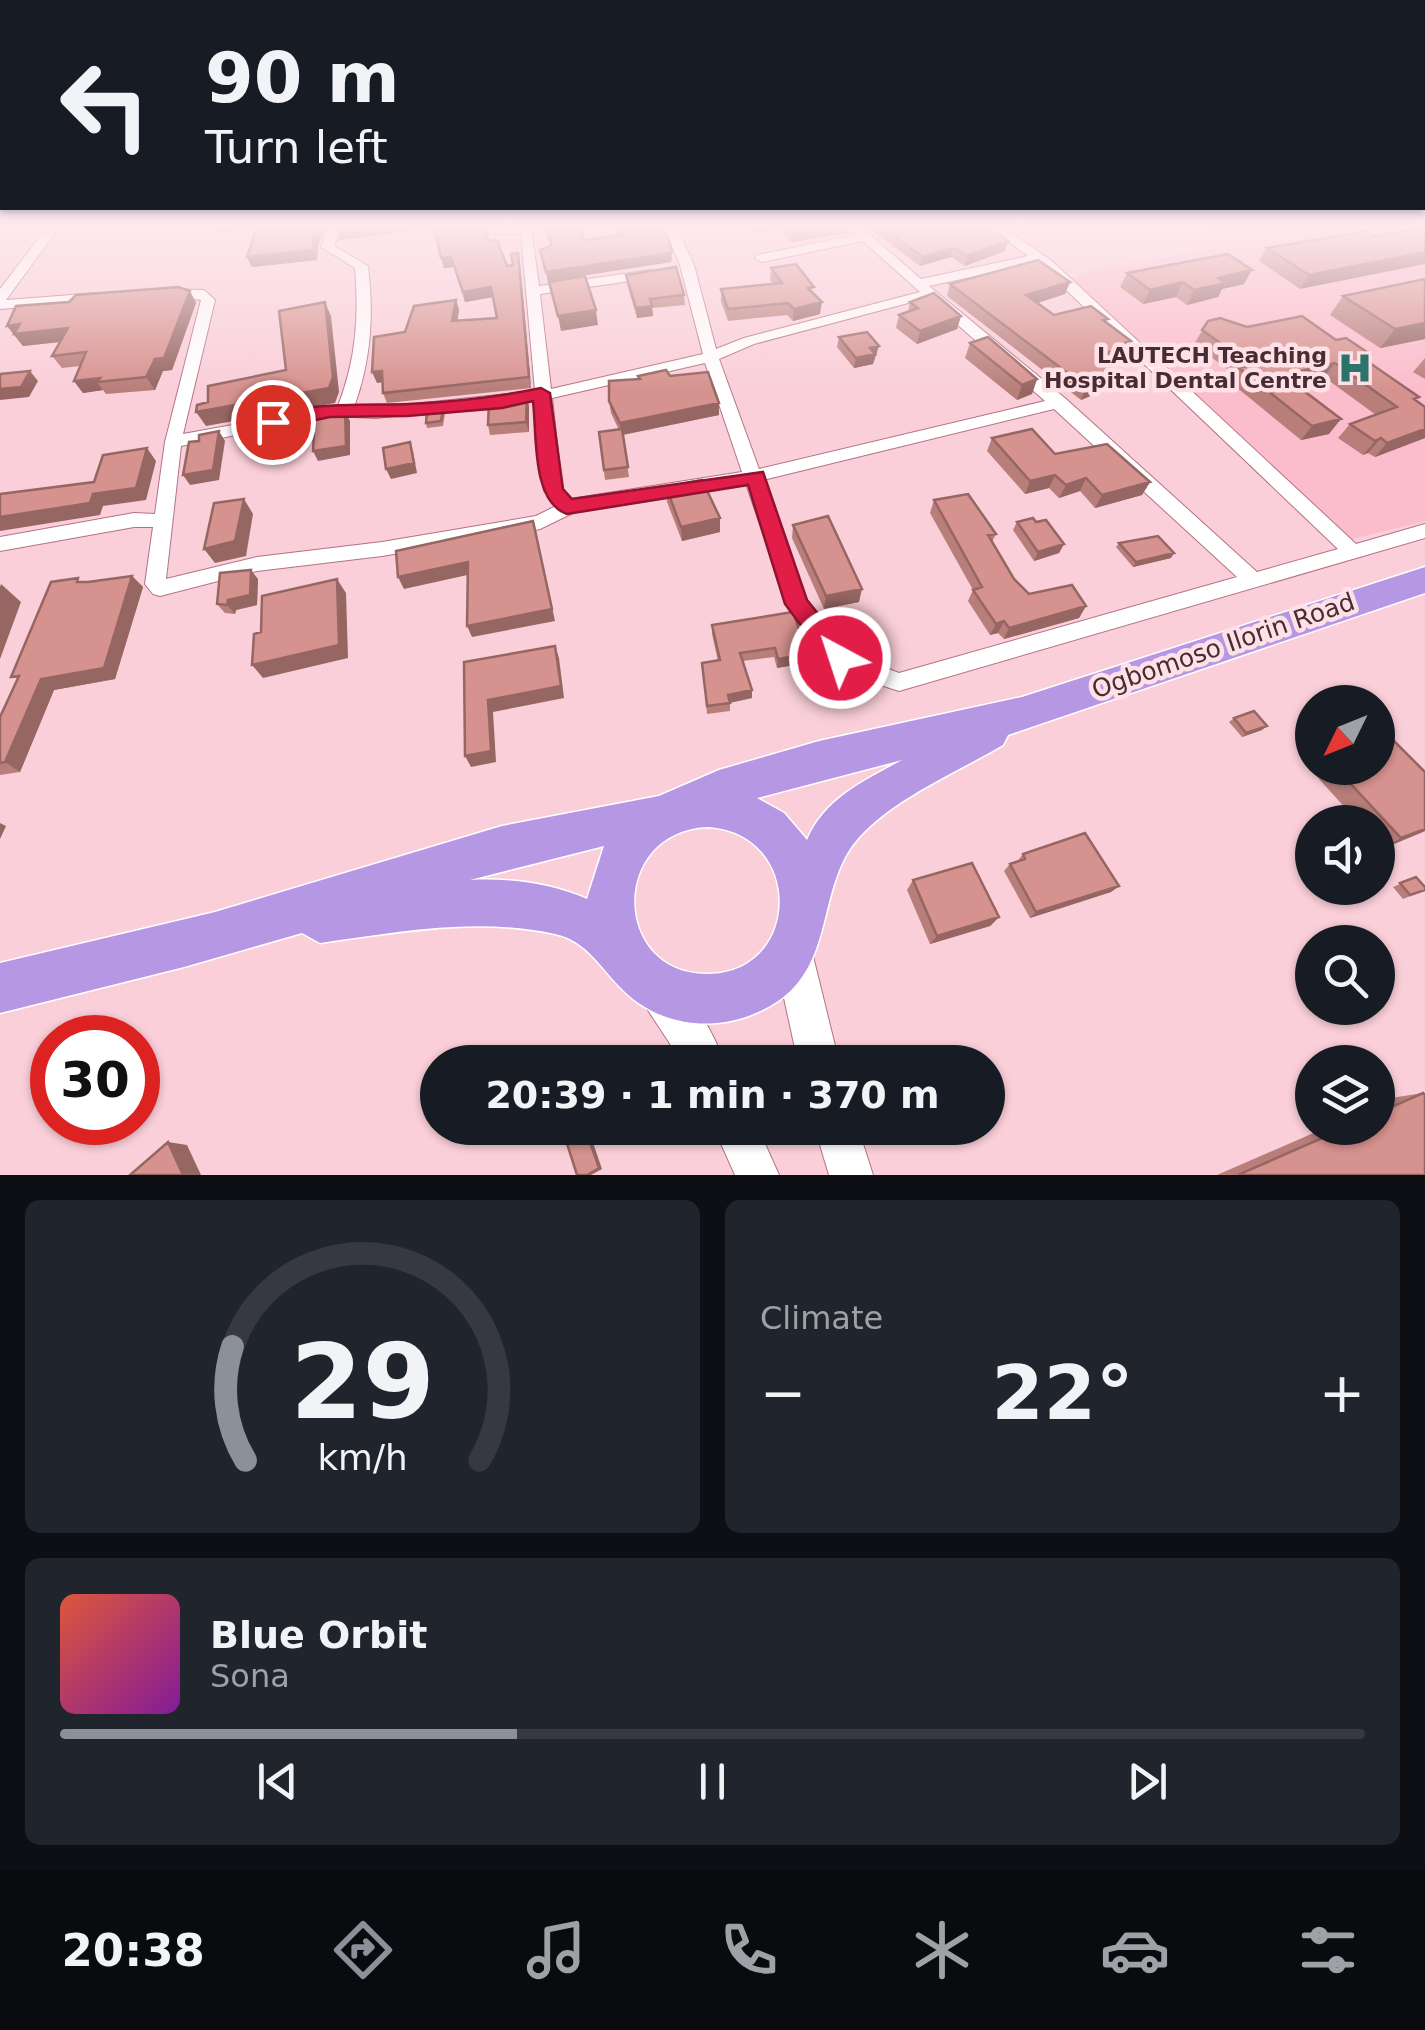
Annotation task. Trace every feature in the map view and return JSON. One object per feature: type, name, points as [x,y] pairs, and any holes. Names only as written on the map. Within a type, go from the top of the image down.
[{"type":"highway","name":"Ogbomoso Ilorin Road","points":[[1022,714],[1425,580]]},
{"type":"highway","points":[[636,968],[616,933],[614,878],[624,853],[640,832],[668,813],[719,790],[803,765],[1022,714]]},
{"type":"highway","points":[[245,928],[462,903],[521,905],[578,916],[597,925],[613,937],[636,968],[675,996],[709,1002],[743,995],[772,976],[797,932],[830,841],[856,808],[1022,714]]},
{"type":"highway","points":[[0,988],[245,928],[498,848],[706,804],[738,809],[765,824],[787,849],[800,880],[797,932]]},
{"type":"street","points":[[0,302],[15,281]]},
{"type":"street","points":[[345,409],[357,380],[368,320],[363,281]]},
{"type":"street","points":[[532,281],[554,491],[567,507]]},
{"type":"street","points":[[533,291],[610,281]]},
{"type":"street","points":[[687,281],[797,604],[814,631],[840,658],[899,682],[1425,531]]},
{"type":"street","points":[[913,281],[1060,403],[1254,580]]},
{"type":"street","points":[[173,442],[197,434],[345,409],[376,412],[502,402],[588,387],[711,356],[749,341],[953,281]]},
{"type":"street","points":[[1063,281],[1352,550]]},
{"type":"street","points":[[148,294],[194,292],[204,294],[208,300],[173,442],[155,584],[160,588],[257,564],[382,549],[540,522],[567,507],[756,476],[1060,403]]},
{"type":"street","points":[[0,302],[111,296]]},
{"type":"street","points":[[0,544],[134,520],[163,521]]},
{"type":"street","points":[[797,932],[815,1045]]},
{"type":"street","points":[[636,968],[695,1045]]},
{"type":"street","points":[[744,1145],[757,1175]]},
{"type":"street","points":[[842,1145],[851,1175]]},
{"type":"shaded area","points":[[1075,281],[1425,281],[1425,521],[1352,539]]},
{"type":"building","points":[[459,281],[520,281],[529,377],[383,393],[382,371],[372,372],[374,337],[405,332],[414,306],[456,300],[452,321],[497,318],[491,287],[463,292]]},
{"type":"building","points":[[587,281],[596,310],[558,316],[549,282]]},
{"type":"building","points":[[628,281],[680,281],[684,295],[650,299],[652,306],[636,308]]},
{"type":"building","points":[[809,281],[814,287],[808,288],[822,302],[794,309],[788,303],[728,309],[721,289]]},
{"type":"building","points":[[1068,281],[1026,295],[1054,315],[1091,306],[1131,341],[1125,343],[1130,347],[1100,354],[1114,363],[1103,381],[1086,387],[950,284]]},
{"type":"building","points":[[1138,281],[1226,283],[1194,290],[1183,282],[1150,290]]},
{"type":"building","points":[[1425,281],[1425,323],[1395,329],[1343,296]]},
{"type":"building","points":[[178,287],[190,291],[164,358],[155,359],[146,377],[74,381],[86,352],[52,356],[68,328],[14,334],[20,324],[7,326],[16,306],[69,302],[76,295]]},
{"type":"building","points":[[934,293],[961,316],[920,331],[899,315],[918,308],[910,302]]},
{"type":"building","points":[[325,302],[333,377],[329,388],[196,412],[197,405],[208,402],[208,386],[286,370],[279,311]]},
{"type":"building","points":[[1302,316],[1336,340],[1346,338],[1370,354],[1361,357],[1419,397],[1414,399],[1425,407],[1425,429],[1387,443],[1381,438],[1375,441],[1350,424],[1397,407],[1335,363],[1283,375],[1341,419],[1312,426],[1239,368],[1251,365],[1202,330],[1208,321],[1220,318],[1247,327]]},
{"type":"building","points":[[867,332],[879,346],[870,348],[875,354],[856,358],[839,337]]},
{"type":"building","points":[[988,337],[1037,379],[1022,385],[970,343]]},
{"type":"building","points":[[666,370],[670,376],[708,372],[719,403],[620,423],[609,401],[609,381],[640,379],[638,376]]},
{"type":"building","points":[[30,371],[21,387],[0,389],[0,374]]},
{"type":"building","points":[[527,396],[526,422],[488,425],[489,400]]},
{"type":"building","points":[[443,410],[441,421],[426,423],[427,411]]},
{"type":"building","points":[[345,411],[346,446],[313,451],[315,412]]},
{"type":"building","points":[[622,429],[628,467],[604,470],[599,432]]},
{"type":"building","points":[[1032,429],[1055,454],[1107,444],[1150,482],[1102,495],[1086,478],[1066,485],[1055,475],[1030,481],[992,438]]},
{"type":"building","points":[[219,431],[213,470],[183,475],[189,442],[199,441],[199,435]]},
{"type":"building","points":[[410,442],[414,463],[386,469],[383,448]]},
{"type":"building","points":[[147,448],[136,488],[93,494],[90,503],[0,517],[0,494],[94,482],[103,455]]},
{"type":"building","points":[[702,480],[720,518],[681,527],[666,487]]},
{"type":"building","points":[[968,494],[996,534],[988,535],[1014,579],[1029,594],[1072,585],[1086,606],[1009,628],[1004,621],[996,624],[973,590],[982,587],[934,500]]},
{"type":"building","points":[[244,499],[235,541],[204,549],[214,503]]},
{"type":"building","points":[[828,516],[862,589],[826,596],[793,525]]},
{"type":"building","points":[[1033,518],[1036,522],[1046,520],[1064,544],[1038,552],[1017,522]]},
{"type":"building","points":[[533,521],[552,609],[467,626],[468,562],[398,577],[396,551]]},
{"type":"building","points":[[1158,536],[1174,553],[1136,562],[1119,543]]},
{"type":"building","points":[[251,570],[250,595],[228,600],[227,605],[217,604],[220,573]]},
{"type":"building","points":[[132,576],[104,668],[41,679],[5,762],[0,763],[0,717],[19,676],[11,677],[51,582]]},
{"type":"building","points":[[337,579],[339,645],[252,665],[254,634],[261,632],[262,596]]},
{"type":"building","points":[[793,612],[808,654],[778,659],[775,648],[740,653],[752,690],[728,695],[730,703],[707,706],[702,663],[720,660],[712,625]]},
{"type":"building","points":[[555,646],[561,686],[488,700],[491,751],[465,756],[464,662]]},
{"type":"building","points":[[1254,711],[1267,726],[1246,733],[1234,718]]},
{"type":"building","points":[[1395,742],[1425,772],[1425,829],[1401,838],[1395,832],[1395,805],[1370,805],[1352,785],[1395,785]]},
{"type":"building","points":[[1085,833],[1119,886],[1036,912],[1010,864],[1025,859],[1023,854]]},
{"type":"building","points":[[972,863],[999,917],[937,936],[913,880]]},
{"type":"building","points":[[1416,877],[1425,890],[1410,895],[1400,883]]},
{"type":"building","points":[[1425,1095],[1425,1175],[1238,1175],[1306,1145],[1395,1145],[1395,1105]]},
{"type":"building","points":[[168,1142],[183,1175],[130,1175]]},
{"type":"building","points":[[567,1145],[591,1145],[599,1168],[587,1175],[577,1175]]},
{"type":"place","name":"LAUTECH Teaching Hospital Dental Centre","points":[[1355,368]]},
{"type":"route","points":[[273,422],[345,409],[407,410],[502,402],[541,393],[554,491],[567,507],[756,476],[797,604],[814,631],[840,658]]}]
